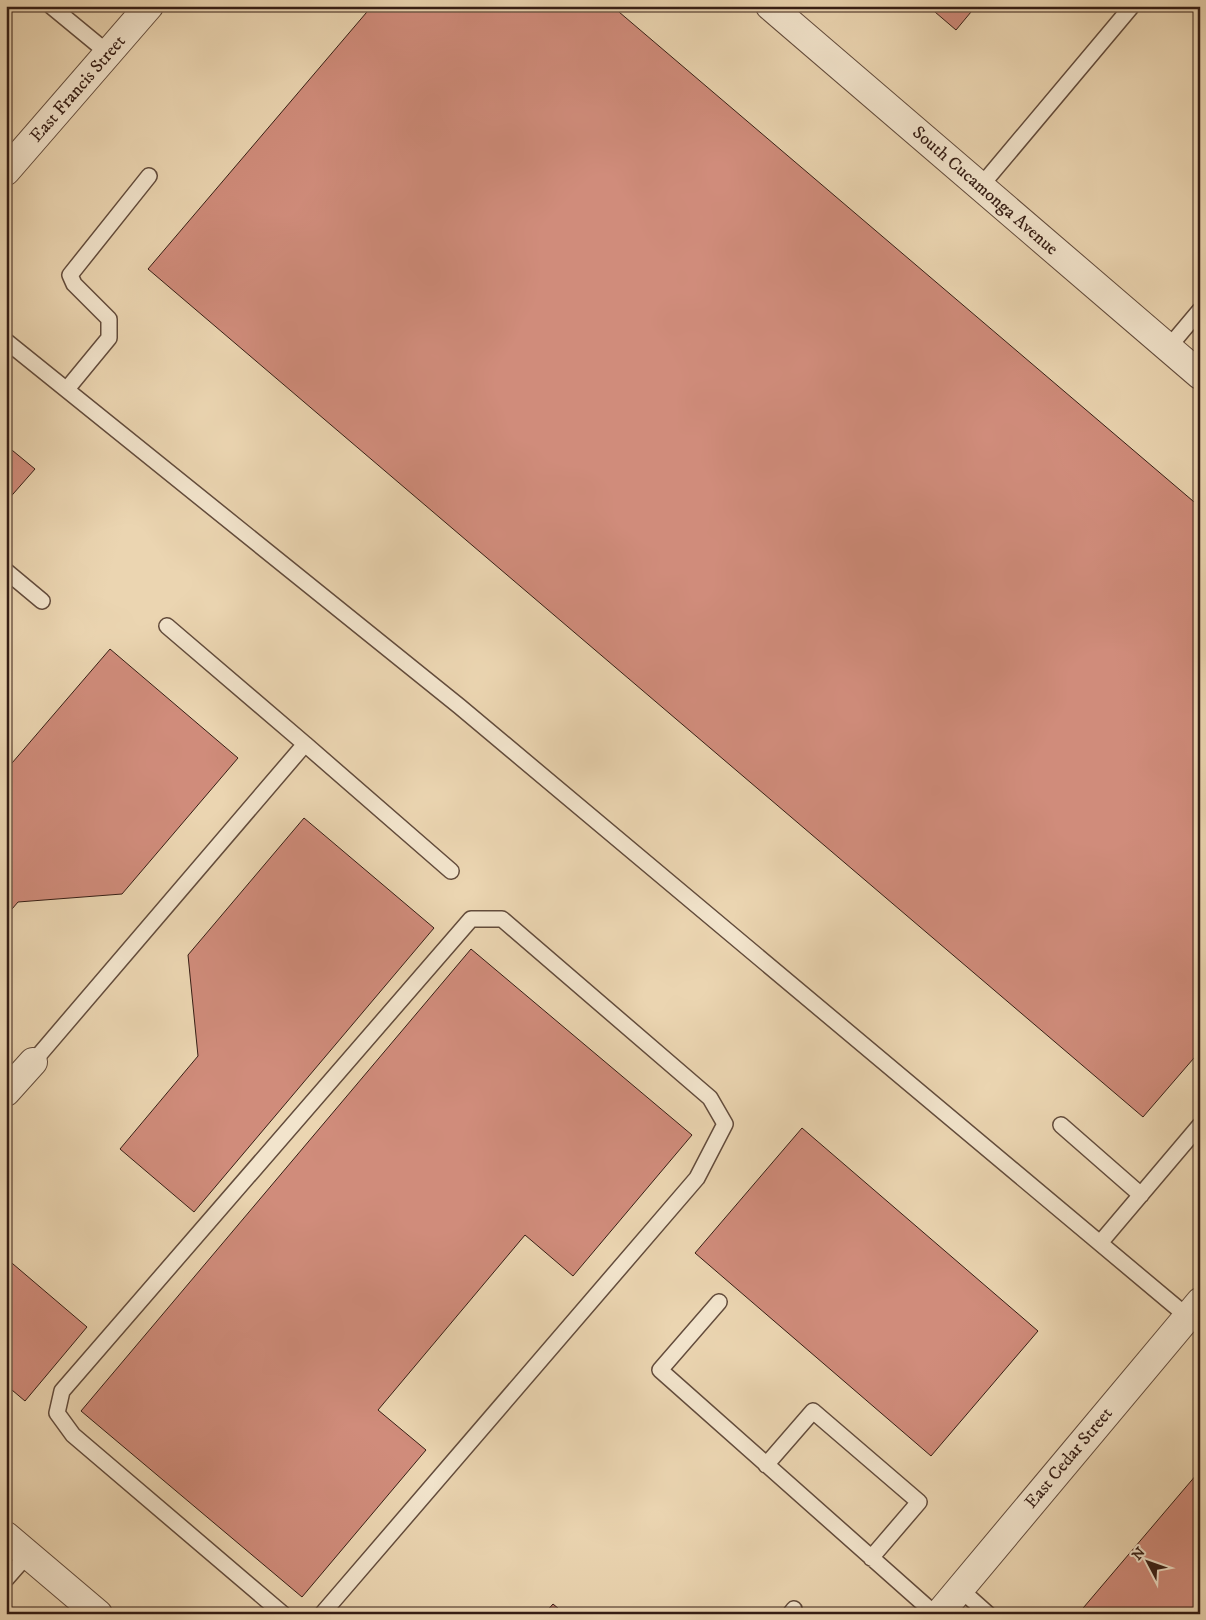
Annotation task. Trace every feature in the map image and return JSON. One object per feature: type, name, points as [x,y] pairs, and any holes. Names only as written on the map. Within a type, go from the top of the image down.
[{"type":"street","name":"East Francis Street","points":[[6,171],[149,6]]},
{"type":"street","name":"South Cucamonga Avenue","points":[[770,6],[1200,375]]},
{"type":"street","points":[[6,1092],[33,1062]]},
{"type":"street","name":"East Cedar Street","points":[[939,1614],[1194,1309]]},
{"type":"street","points":[[6,1536],[98,1614]]},
{"type":"lane","points":[[50,6],[108,53]]},
{"type":"lane","points":[[980,186],[1132,6]]},
{"type":"lane","points":[[67,389],[109,338],[109,319],[74,284],[70,275],[149,176]]},
{"type":"lane","points":[[1168,348],[1200,310]]},
{"type":"lane","points":[[6,340],[459,706],[1100,1243],[1194,1309]]},
{"type":"lane","points":[[6,571],[42,601]]},
{"type":"lane","points":[[167,626],[451,871]]},
{"type":"lane","points":[[33,1062],[304,744]]},
{"type":"lane","points":[[283,1614],[74,1435],[57,1413],[62,1391],[471,919],[502,919],[710,1098],[725,1124],[697,1178],[322,1614]]},
{"type":"lane","points":[[1061,1125],[1140,1195]]},
{"type":"lane","points":[[1100,1243],[1200,1125]]},
{"type":"lane","points":[[719,1302],[660,1370],[935,1614]]},
{"type":"lane","points":[[766,1465],[813,1411],[919,1502],[871,1558]]},
{"type":"lane","points":[[6,1579],[28,1554]]},
{"type":"lane","points":[[960,1589],[988,1614]]},
{"type":"building","points":[[372,6],[612,6],[1200,507],[1200,1051],[1143,1117],[148,269]]},
{"type":"building","points":[[928,6],[976,6],[956,30]]},
{"type":"building","points":[[6,447],[35,469],[6,502]]},
{"type":"building","points":[[110,649],[238,758],[122,894],[18,902],[6,916],[6,770]]},
{"type":"building","points":[[304,818],[434,928],[194,1212],[120,1149],[198,1056],[188,955]]},
{"type":"building","points":[[471,949],[692,1135],[573,1276],[525,1235],[378,1410],[426,1450],[302,1597],[81,1411]]},
{"type":"building","points":[[802,1128],[1038,1331],[931,1456],[695,1253]]},
{"type":"building","points":[[6,1258],[87,1327],[25,1401],[6,1385]]},
{"type":"building","points":[[1197,1474],[1200,1476],[1200,1614],[1078,1614]]},
{"type":"building","points":[[553,1604],[565,1614],[544,1614]]}]
